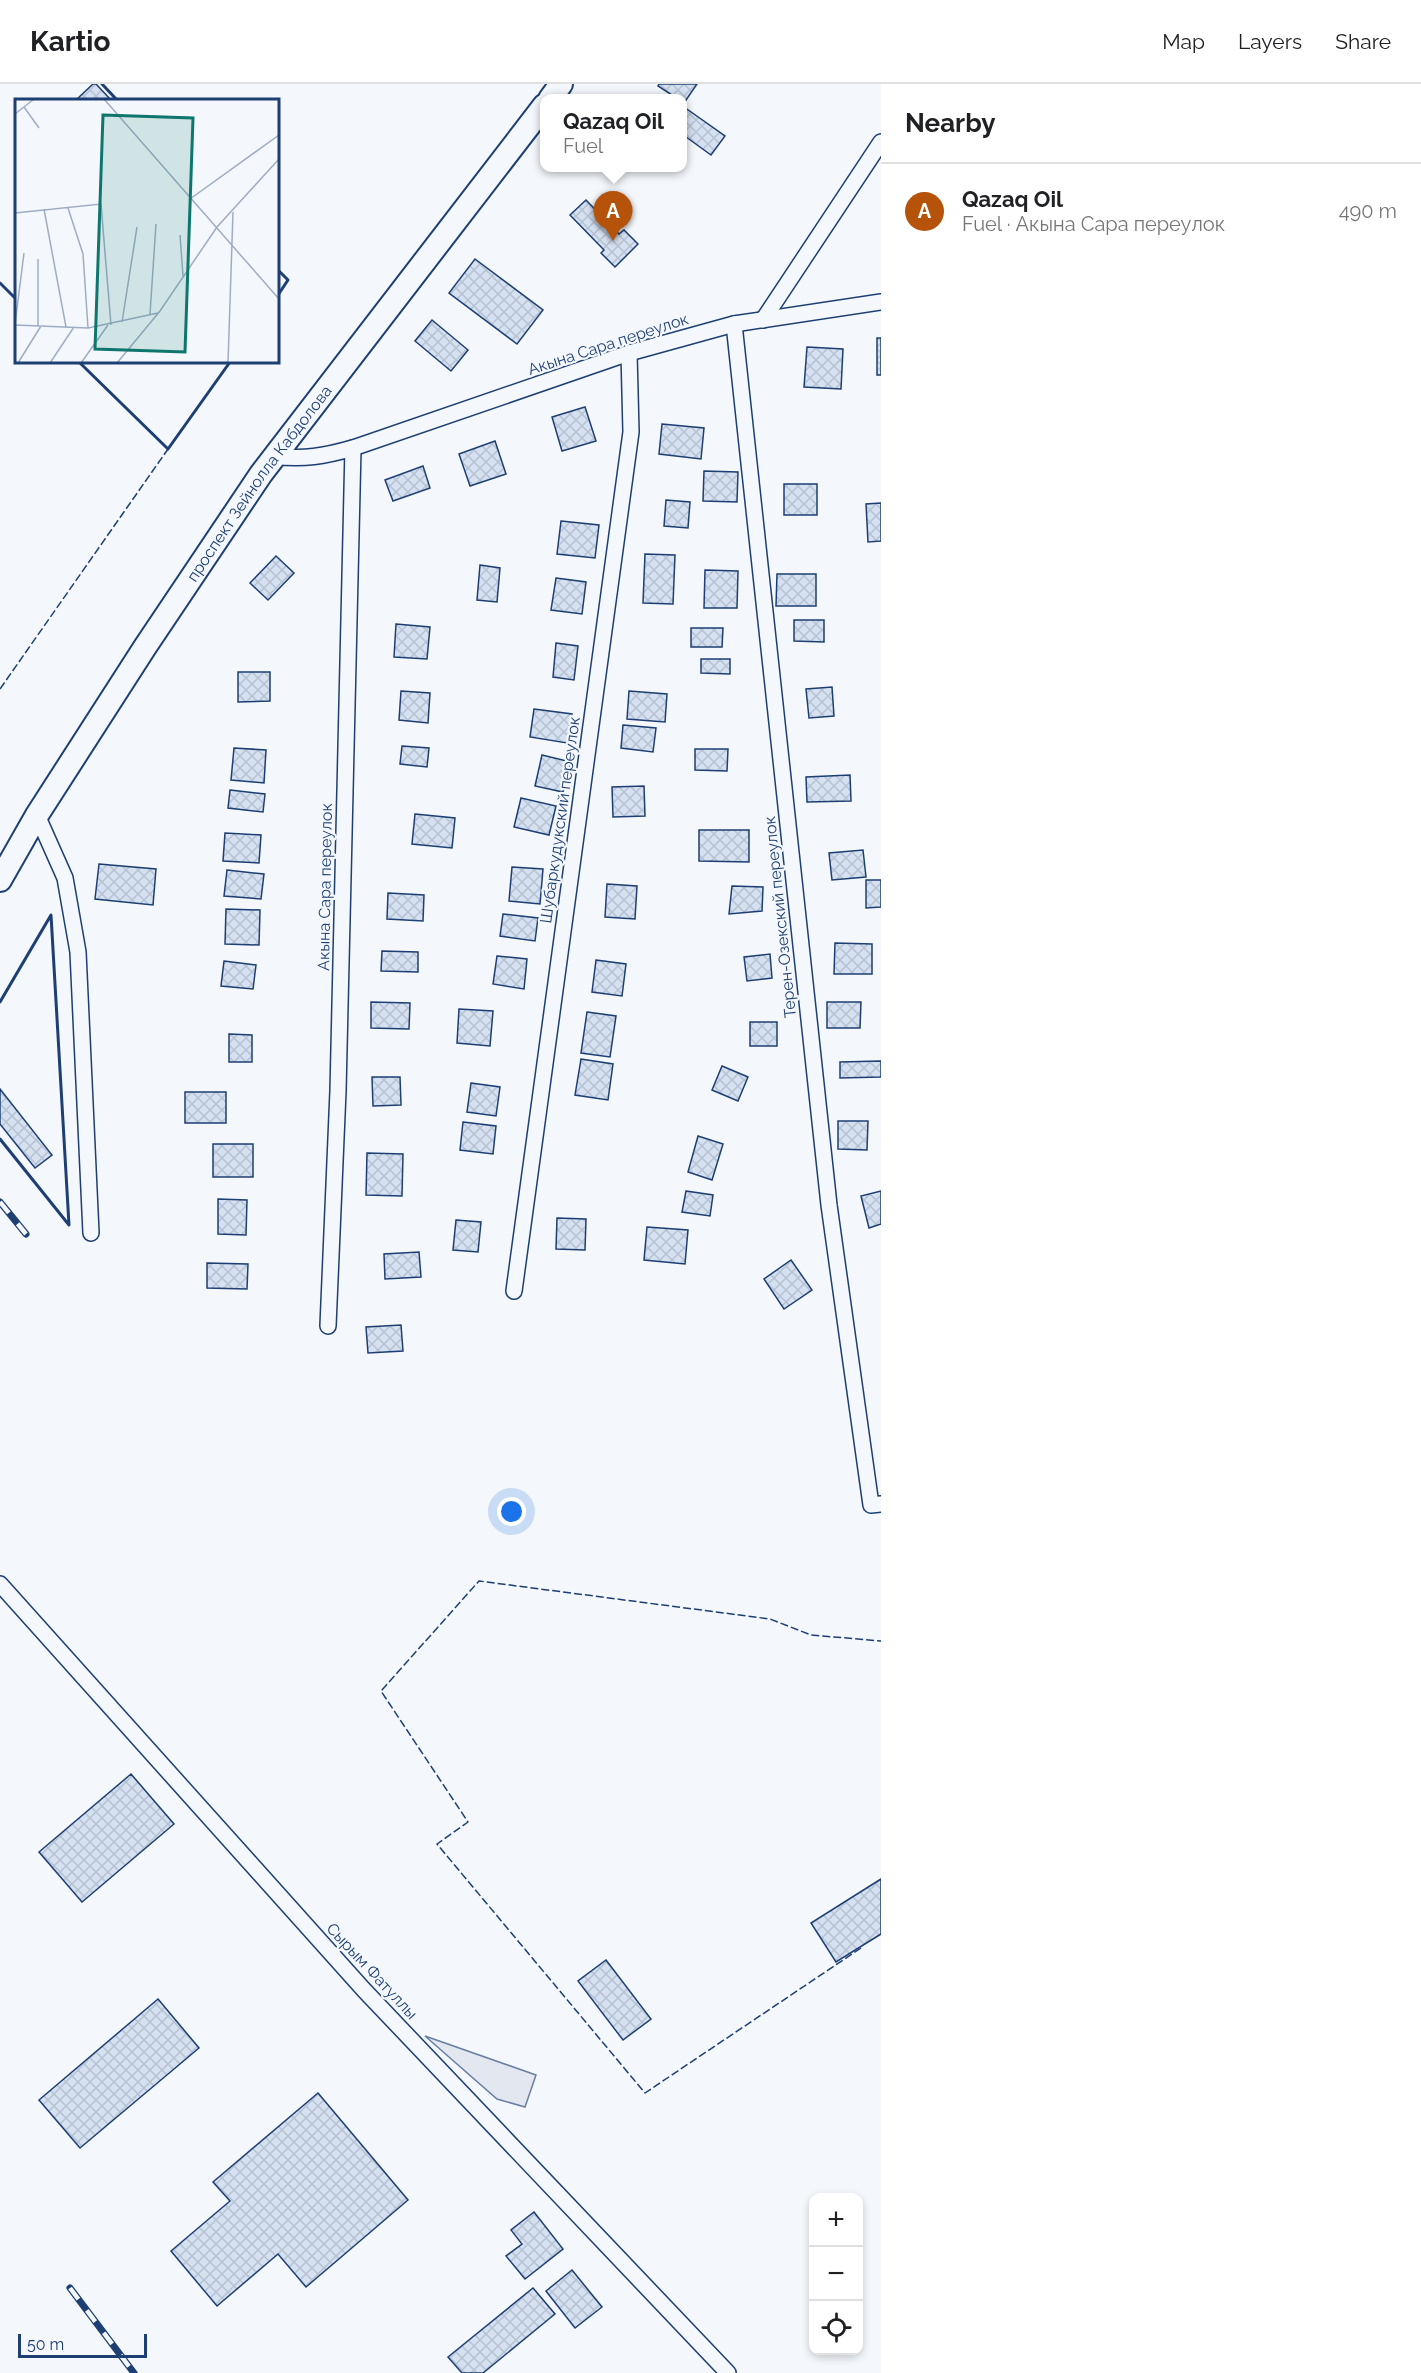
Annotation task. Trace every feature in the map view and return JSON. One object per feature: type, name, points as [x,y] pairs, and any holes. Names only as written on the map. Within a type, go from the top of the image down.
[{"type":"main road","name":"проспект Зейнолла Кабдолова","points":[[0,880],[37,815],[145,647],[274,456],[540,111]]},
{"type":"street","points":[[763,320],[881,142]]},
{"type":"street","name":"Акына Сара переулок","points":[[274,456],[297,459],[321,457],[353,448],[629,353],[734,324],[881,302]]},
{"type":"street","name":"Терен-Озекский переулок","points":[[734,324],[829,1205],[876,1504]]},
{"type":"street","name":"Шубаркудукский переулок","points":[[514,1291],[631,432],[629,353]]},
{"type":"street","name":"Акына Сара переулок","points":[[328,1326],[338,1091],[353,448]]},
{"type":"street","points":[[37,815],[65,878],[78,952],[91,1233]]},
{"type":"street","name":"Сырым Фатуллы","points":[[0,1584],[364,1990],[728,2373]]},
{"type":"shaded area","points":[[425,2036],[536,2075],[525,2107],[497,2099]]},
{"type":"building","points":[[93,84],[96,84],[110,99],[77,99]]},
{"type":"building","points":[[659,84],[697,84],[687,99],[687,94],[670,94],[658,86]]},
{"type":"building","points":[[687,109],[725,136],[711,155],[687,138]]},
{"type":"building","points":[[586,200],[619,234],[624,230],[638,244],[615,267],[601,253],[604,250],[570,215]]},
{"type":"building","points":[[475,259],[543,310],[517,344],[449,293]]},
{"type":"building","points":[[432,320],[468,350],[451,371],[415,341]]},
{"type":"building","points":[[877,338],[881,338],[881,375],[877,375]]},
{"type":"building","points":[[807,347],[843,349],[841,389],[804,387]]},
{"type":"building","points":[[585,407],[596,441],[562,451],[552,417]]},
{"type":"building","points":[[662,424],[704,428],[701,459],[659,454]]},
{"type":"building","points":[[495,441],[506,474],[470,486],[459,454]]},
{"type":"building","points":[[423,466],[430,488],[393,501],[385,480]]},
{"type":"building","points":[[704,471],[738,472],[737,502],[703,501]]},
{"type":"building","points":[[784,484],[817,484],[817,515],[784,515]]},
{"type":"building","points":[[666,500],[690,502],[688,528],[664,526]]},
{"type":"building","points":[[881,503],[881,541],[868,542],[866,504]]},
{"type":"building","points":[[561,521],[599,525],[595,558],[557,554]]},
{"type":"building","points":[[645,554],[675,555],[673,604],[643,603]]},
{"type":"building","points":[[276,556],[294,573],[268,600],[250,583]]},
{"type":"building","points":[[480,565],[500,568],[497,602],[477,600]]},
{"type":"building","points":[[705,570],[738,571],[737,608],[704,608]]},
{"type":"building","points":[[777,574],[816,574],[816,606],[776,606]]},
{"type":"building","points":[[556,578],[586,582],[582,614],[551,610]]},
{"type":"building","points":[[794,620],[824,620],[824,642],[794,641]]},
{"type":"building","points":[[396,624],[430,627],[427,659],[394,657]]},
{"type":"building","points":[[691,628],[723,628],[722,647],[691,647]]},
{"type":"building","points":[[556,643],[578,646],[574,680],[553,677]]},
{"type":"building","points":[[701,659],[730,659],[730,674],[701,673]]},
{"type":"building","points":[[238,672],[270,672],[270,701],[238,702]]},
{"type":"building","points":[[832,687],[834,716],[809,718],[806,689]]},
{"type":"building","points":[[401,691],[430,693],[428,723],[399,720]]},
{"type":"building","points":[[629,691],[667,694],[665,722],[627,719]]},
{"type":"building","points":[[534,709],[572,714],[567,743],[530,737]]},
{"type":"building","points":[[623,725],[656,728],[653,752],[621,748]]},
{"type":"building","points":[[402,746],[429,748],[427,767],[400,764]]},
{"type":"building","points":[[234,748],[266,750],[264,783],[231,780]]},
{"type":"building","points":[[695,749],[728,749],[727,771],[695,770]]},
{"type":"building","points":[[542,755],[571,762],[563,792],[535,786]]},
{"type":"building","points":[[850,775],[851,801],[807,802],[806,777]]},
{"type":"building","points":[[644,786],[645,816],[613,817],[612,787]]},
{"type":"building","points":[[230,790],[265,794],[263,812],[228,808]]},
{"type":"building","points":[[521,798],[556,806],[549,835],[514,827]]},
{"type":"building","points":[[415,814],[455,818],[452,848],[412,844]]},
{"type":"building","points":[[699,830],[749,830],[749,862],[699,861]]},
{"type":"building","points":[[225,833],[261,835],[259,863],[223,861]]},
{"type":"building","points":[[863,850],[866,877],[832,880],[829,853]]},
{"type":"building","points":[[99,864],[156,869],[153,905],[95,899]]},
{"type":"building","points":[[512,867],[543,869],[540,904],[509,901]]},
{"type":"building","points":[[227,870],[264,874],[261,899],[224,896]]},
{"type":"building","points":[[866,880],[881,880],[881,907],[866,908]]},
{"type":"building","points":[[607,884],[637,886],[635,919],[605,917]]},
{"type":"building","points":[[732,886],[763,887],[762,911],[729,914]]},
{"type":"building","points":[[388,893],[424,895],[423,921],[387,919]]},
{"type":"building","points":[[226,909],[260,910],[259,945],[225,944]]},
{"type":"building","points":[[503,914],[538,918],[535,941],[500,936]]},
{"type":"building","points":[[835,943],[872,944],[872,974],[834,974]]},
{"type":"building","points":[[382,951],[418,952],[418,972],[381,971]]},
{"type":"building","points":[[770,954],[772,978],[747,981],[744,957]]},
{"type":"building","points":[[497,956],[527,959],[524,989],[493,984]]},
{"type":"building","points":[[596,960],[626,964],[622,996],[592,992]]},
{"type":"building","points":[[224,961],[256,965],[253,989],[221,986]]},
{"type":"building","points":[[371,1002],[410,1003],[409,1029],[371,1028]]},
{"type":"building","points":[[827,1002],[861,1002],[860,1028],[827,1028]]},
{"type":"building","points":[[459,1009],[493,1011],[490,1046],[457,1043]]},
{"type":"building","points":[[587,1012],[616,1016],[610,1057],[581,1053]]},
{"type":"building","points":[[750,1022],[777,1022],[777,1046],[750,1046]]},
{"type":"building","points":[[229,1034],[252,1035],[252,1062],[229,1062]]},
{"type":"building","points":[[581,1059],[613,1064],[608,1100],[575,1095]]},
{"type":"building","points":[[881,1061],[881,1077],[840,1078],[840,1062]]},
{"type":"building","points":[[722,1066],[748,1077],[738,1101],[712,1090]]},
{"type":"building","points":[[372,1077],[400,1077],[401,1105],[373,1106]]},
{"type":"building","points":[[471,1083],[500,1087],[496,1116],[467,1112]]},
{"type":"building","points":[[0,1089],[52,1155],[35,1168],[0,1124]]},
{"type":"building","points":[[185,1092],[226,1092],[226,1123],[185,1123]]},
{"type":"building","points":[[838,1121],[868,1121],[867,1150],[838,1149]]},
{"type":"building","points":[[463,1122],[496,1126],[493,1154],[460,1150]]},
{"type":"building","points":[[698,1136],[723,1144],[712,1180],[688,1172]]},
{"type":"building","points":[[213,1144],[253,1144],[253,1177],[213,1177]]},
{"type":"building","points":[[367,1153],[403,1154],[402,1196],[366,1195]]},
{"type":"building","points":[[686,1191],[713,1195],[710,1216],[682,1212]]},
{"type":"building","points":[[881,1191],[881,1224],[869,1228],[861,1196]]},
{"type":"building","points":[[218,1199],[247,1200],[246,1235],[218,1234]]},
{"type":"building","points":[[557,1218],[586,1219],[585,1250],[556,1249]]},
{"type":"building","points":[[456,1220],[481,1222],[478,1252],[453,1250]]},
{"type":"building","points":[[647,1227],[688,1230],[685,1264],[644,1260]]},
{"type":"building","points":[[419,1252],[421,1277],[385,1279],[384,1254]]},
{"type":"building","points":[[791,1260],[812,1290],[784,1309],[764,1279]]},
{"type":"building","points":[[207,1263],[248,1264],[247,1289],[207,1288]]},
{"type":"building","points":[[401,1325],[403,1351],[368,1353],[366,1327]]},
{"type":"building","points":[[131,1774],[174,1824],[82,1902],[39,1852]]},
{"type":"building","points":[[881,1879],[881,1934],[836,1962],[811,1923]]},
{"type":"building","points":[[606,1960],[651,2019],[623,2040],[578,1981]]},
{"type":"building","points":[[158,1999],[199,2048],[80,2148],[39,2100]]},
{"type":"building","points":[[318,2093],[408,2200],[306,2287],[278,2254],[217,2306],[171,2251],[230,2201],[213,2182]]},
{"type":"building","points":[[534,2212],[563,2249],[525,2279],[506,2256],[522,2244],[511,2230]]},
{"type":"building","points":[[572,2270],[602,2307],[575,2328],[546,2291]]},
{"type":"building","points":[[533,2288],[555,2314],[483,2373],[462,2373],[448,2357]]},
{"type":"railway","points":[[0,1202],[26,1234]]},
{"type":"railway","points":[[70,2288],[134,2373]]},
{"type":"fence","points":[[0,283],[15,298]]},
{"type":"fence","points":[[0,689],[168,449],[80,363]]},
{"type":"fence","points":[[861,1948],[645,2093],[437,1844],[468,1822],[381,1691],[479,1581],[770,1619],[811,1635],[881,1641]]},
{"type":"wall","points":[[102,84],[116,99]]},
{"type":"wall","points":[[279,271],[288,280],[279,294]]},
{"type":"wall","points":[[0,283],[15,298]]},
{"type":"wall","points":[[80,363],[168,449],[229,363]]},
{"type":"wall","points":[[0,1002],[51,915],[69,1225],[0,1139]]},
{"type":"place","name":"Qazaq Oil","points":[[613,241]]}]
